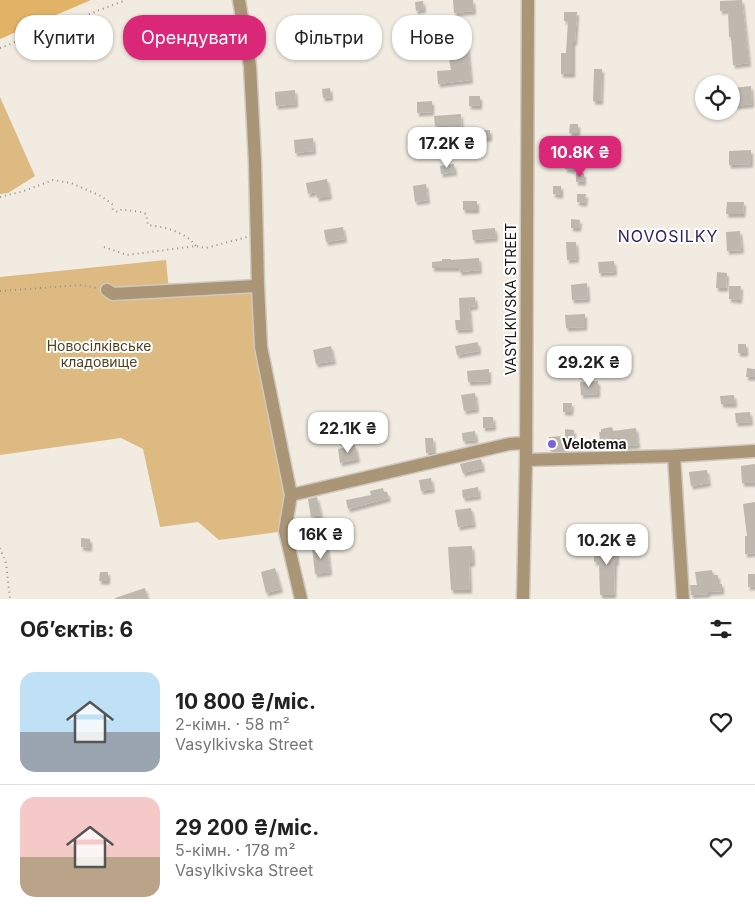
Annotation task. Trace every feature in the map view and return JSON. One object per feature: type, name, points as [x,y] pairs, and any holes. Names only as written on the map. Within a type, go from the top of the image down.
[{"type":"street","points":[[239,0],[250,66],[261,347],[291,495],[285,530],[301,599]]},
{"type":"street","name":"VASYLKIVSKA STREET","points":[[523,599],[526,460],[528,0]]},
{"type":"street","points":[[107,290],[112,294],[258,286]]},
{"type":"street","points":[[291,495],[500,446],[525,443]]},
{"type":"street","points":[[526,460],[674,456],[755,451]]},
{"type":"street","points":[[674,456],[683,599]]},
{"type":"path","points":[[0,48],[126,0]]},
{"type":"path","points":[[0,197],[24,191],[53,180],[71,183],[101,196],[112,204],[114,210],[118,212],[122,209],[132,212],[140,211],[146,214],[148,225],[158,226],[170,231],[176,230],[191,239],[196,246]]},
{"type":"path","points":[[104,247],[127,255],[196,246],[206,248],[257,235]]},
{"type":"path","points":[[0,292],[82,285],[107,290]]},
{"type":"path","points":[[0,548],[6,563],[10,599]]},
{"type":"green space","points":[[0,97],[35,176],[8,193],[0,194]]},
{"type":"green space","name":"Новосілківське кладовище","points":[[166,260],[169,291],[258,286],[261,347],[291,495],[285,531],[219,540],[198,522],[160,527],[143,449],[121,438],[0,455],[0,277]]},
{"type":"shaded area","points":[[0,0],[91,0],[56,15],[15,15],[15,33],[0,39]]},
{"type":"building","points":[[453,0],[473,0],[474,11],[454,13]]},
{"type":"building","points":[[742,0],[749,63],[733,65],[728,10],[720,11],[720,1]]},
{"type":"building","points":[[423,1],[424,9],[416,11],[415,2]]},
{"type":"building","points":[[564,12],[577,12],[575,42],[573,42],[573,74],[561,74],[561,53],[566,53],[568,21],[564,21]]},
{"type":"building","points":[[449,60],[469,60],[471,80],[438,84],[437,71],[451,70]]},
{"type":"building","points":[[594,69],[602,69],[601,101],[593,101]]},
{"type":"building","points":[[751,86],[752,104],[740,105],[740,87]]},
{"type":"building","points":[[330,88],[331,97],[323,98],[322,89]]},
{"type":"building","points":[[295,90],[296,104],[276,106],[275,92]]},
{"type":"building","points":[[469,96],[480,96],[480,106],[469,106]]},
{"type":"building","points":[[432,101],[432,112],[417,113],[417,102]]},
{"type":"building","points":[[461,114],[462,146],[448,146],[448,125],[435,126],[434,116]]},
{"type":"building","points":[[570,124],[578,124],[578,133],[569,133]]},
{"type":"building","points":[[479,130],[490,130],[490,138],[479,138]]},
{"type":"building","points":[[313,138],[314,151],[295,153],[294,140]]},
{"type":"building","points":[[557,143],[565,143],[565,152],[556,151]]},
{"type":"building","points":[[751,150],[751,164],[729,165],[729,151]]},
{"type":"building","points":[[565,161],[574,161],[573,170],[565,169]]},
{"type":"building","points":[[454,164],[455,172],[441,174],[440,166]]},
{"type":"building","points":[[576,173],[584,173],[584,182],[576,182]]},
{"type":"building","points":[[327,179],[330,196],[317,198],[316,192],[308,194],[306,183]]},
{"type":"building","points":[[426,184],[428,200],[415,202],[413,186]]},
{"type":"building","points":[[553,186],[561,186],[561,195],[553,194]]},
{"type":"building","points":[[577,194],[586,194],[585,203],[577,202]]},
{"type":"building","points":[[463,201],[477,201],[477,210],[463,210]]},
{"type":"building","points":[[727,202],[744,202],[743,214],[726,214]]},
{"type":"building","points":[[571,219],[580,220],[579,228],[571,228]]},
{"type":"building","points":[[343,227],[345,239],[326,242],[324,230]]},
{"type":"building","points":[[495,228],[496,238],[473,240],[472,230]]},
{"type":"building","points":[[740,231],[742,250],[727,251],[726,232]]},
{"type":"building","points":[[566,242],[576,242],[577,259],[567,260]]},
{"type":"building","points":[[479,258],[480,270],[460,272],[459,268],[432,268],[432,262],[442,261],[442,259]]},
{"type":"building","points":[[614,261],[615,272],[599,273],[598,262]]},
{"type":"building","points":[[717,272],[727,273],[726,288],[716,288]]},
{"type":"building","points":[[587,283],[588,299],[572,300],[571,285]]},
{"type":"building","points":[[729,286],[741,286],[740,300],[729,299]]},
{"type":"building","points":[[475,297],[476,306],[469,307],[471,329],[456,330],[455,320],[460,320],[459,298]]},
{"type":"building","points":[[585,314],[585,327],[566,328],[565,315]]},
{"type":"building","points":[[478,342],[479,351],[457,355],[455,346]]},
{"type":"building","points":[[738,344],[746,344],[746,353],[738,353]]},
{"type":"building","points":[[331,346],[334,361],[316,364],[313,350]]},
{"type":"building","points":[[576,361],[585,362],[584,370],[576,370]]},
{"type":"building","points":[[747,368],[755,369],[755,377],[746,377]]},
{"type":"building","points":[[489,369],[489,381],[468,382],[467,371]]},
{"type":"building","points":[[598,381],[598,394],[581,395],[580,382]]},
{"type":"building","points":[[475,393],[477,409],[464,411],[461,395]]},
{"type":"building","points":[[734,395],[735,404],[721,404],[720,396]]},
{"type":"building","points":[[563,403],[572,403],[571,412],[563,412]]},
{"type":"building","points":[[750,412],[751,422],[736,423],[735,413]]},
{"type":"building","points":[[483,417],[493,417],[494,427],[483,428]]},
{"type":"building","points":[[612,427],[613,431],[636,428],[638,445],[621,447],[620,437],[600,439],[599,432],[601,432],[601,429]]},
{"type":"building","points":[[565,429],[574,430],[573,438],[565,438]]},
{"type":"building","points":[[475,431],[476,440],[463,441],[462,433]]},
{"type":"building","points":[[563,436],[565,451],[550,451],[549,437]]},
{"type":"building","points":[[425,438],[433,438],[434,452],[426,453]]},
{"type":"building","points":[[355,445],[358,459],[340,463],[338,449]]},
{"type":"building","points":[[481,459],[483,468],[463,473],[460,464]]},
{"type":"building","points":[[755,464],[755,483],[742,483],[741,466]]},
{"type":"building","points":[[707,470],[709,483],[691,486],[689,472]]},
{"type":"building","points":[[431,478],[433,489],[421,491],[419,480]]},
{"type":"building","points":[[478,487],[479,496],[463,498],[462,490]]},
{"type":"building","points":[[383,488],[389,498],[348,509],[346,500],[371,495],[370,491]]},
{"type":"building","points":[[317,497],[321,515],[311,517],[308,499]]},
{"type":"building","points":[[755,502],[755,553],[745,554],[745,536],[747,536],[743,504]]},
{"type":"building","points":[[471,508],[474,524],[458,527],[455,510]]},
{"type":"building","points":[[81,538],[90,539],[90,548],[81,547]]},
{"type":"building","points":[[597,541],[616,541],[617,562],[615,562],[614,595],[600,595],[599,562],[594,562],[594,555],[597,554]]},
{"type":"building","points":[[327,545],[330,572],[315,574],[312,547]]},
{"type":"building","points":[[472,546],[473,563],[469,563],[470,590],[451,590],[448,547]]},
{"type":"building","points":[[275,568],[281,589],[266,593],[261,572]]},
{"type":"building","points":[[712,570],[713,575],[718,575],[718,583],[722,584],[722,591],[691,595],[690,585],[697,585],[695,572]]},
{"type":"building","points":[[100,572],[108,572],[108,581],[99,581]]},
{"type":"building","points":[[748,574],[755,574],[755,586],[748,587]]},
{"type":"building","points":[[145,588],[148,599],[115,599],[115,598]]},
{"type":"place","name":"Velotema","points":[[552,444]]},
{"type":"district","name":"NOVOSILKY","points":[[668,236]]}]
